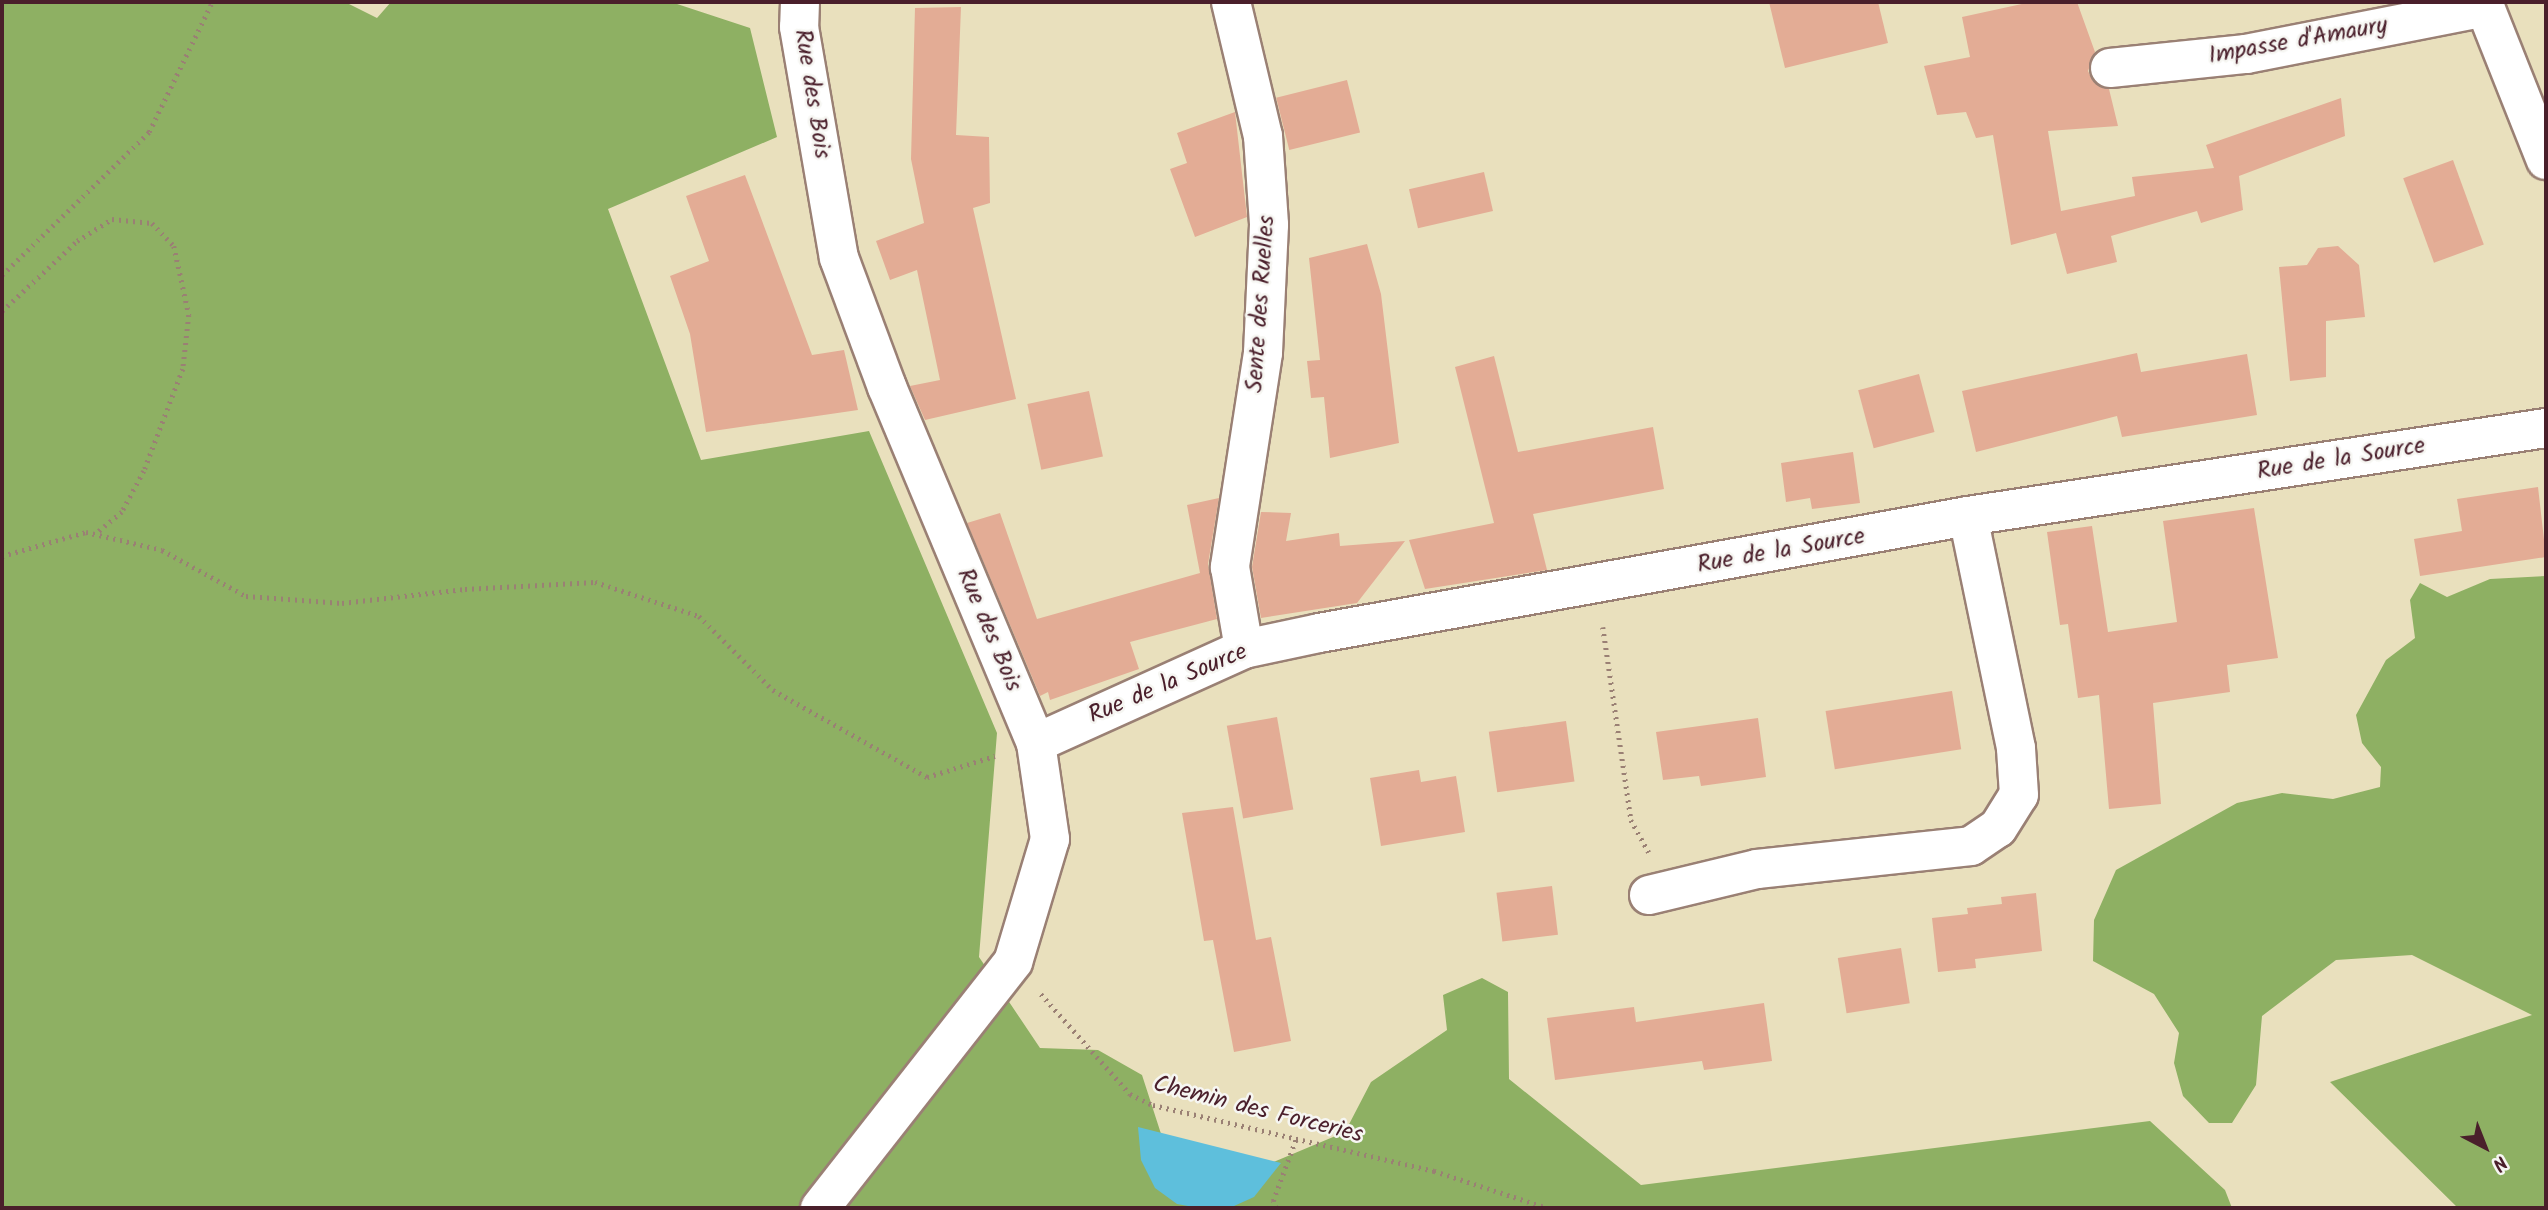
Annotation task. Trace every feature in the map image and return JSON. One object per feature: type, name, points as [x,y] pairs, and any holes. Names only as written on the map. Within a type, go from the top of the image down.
[{"type":"street","name":"Rue des Bois","points":[[800,2],[799,27],[839,258],[887,387],[1036,743],[1050,839],[1013,962],[820,1208]]},
{"type":"street","name":"Sente des Ruelles","points":[[1231,2],[1263,136],[1269,225],[1263,353],[1230,567],[1244,649]]},
{"type":"street","name":"Impasse d'Amaury","points":[[2110,68],[2246,54],[2484,5]]},
{"type":"street","points":[[2484,5],[2546,160]]},
{"type":"street","name":"Rue de la Source","points":[[1036,743],[1244,649],[1968,516],[2546,428]]},
{"type":"street","points":[[1660,893],[1757,869],[1971,846],[1998,828],[2019,795],[2016,748],[1968,516]]},
{"type":"path","points":[[2,275],[149,132],[212,2]]},
{"type":"path","points":[[2,311],[77,241],[112,219],[152,223],[174,246],[189,315],[183,369],[144,471],[122,512],[96,534]]},
{"type":"path","points":[[2,556],[86,532],[162,550],[246,596],[342,603],[465,589],[595,582],[699,616],[773,690],[927,777],[1036,743]]},
{"type":"path","points":[[1596,584],[1631,820],[1660,893]]},
{"type":"path","name":"Chemin des Forceries","points":[[1013,962],[1130,1094],[1153,1105],[1434,1171],[1548,1208]]},
{"type":"path","points":[[1276,1208],[1273,1201],[1296,1139]]},
{"type":"green space","points":[[2,2],[345,2],[377,18],[391,2],[671,2],[750,28],[777,137],[608,209],[701,460],[869,431],[997,733],[979,957],[1040,1048],[1098,1050],[1142,1075],[1174,1174],[1224,1183],[1345,1132],[1371,1082],[1447,1030],[1443,995],[1482,978],[1508,992],[1509,1079],[1641,1185],[2150,1121],[2225,1190],[2232,1208],[2,1208]]},
{"type":"green space","points":[[2546,576],[2546,1208],[2458,1208],[2330,1082],[2532,1015],[2412,955],[2336,960],[2262,1016],[2256,1085],[2232,1123],[2209,1123],[2183,1096],[2174,1063],[2179,1033],[2154,994],[2093,961],[2094,920],[2116,870],[2237,803],[2282,793],[2333,799],[2380,787],[2381,767],[2362,743],[2356,715],[2386,660],[2415,638],[2410,600],[2420,583],[2447,597],[2490,579]]},
{"type":"water","points":[[1138,1127],[1281,1163],[1254,1197],[1234,1206],[1199,1208],[1177,1204],[1155,1188],[1141,1160]]},
{"type":"building","points":[[1769,2],[1878,2],[1888,43],[1785,68]]},
{"type":"building","points":[[2031,2],[2077,2],[2095,52],[2088,71],[2093,81],[2109,89],[2118,126],[2048,131],[2061,211],[2135,196],[2132,177],[2214,168],[2206,145],[2341,98],[2345,136],[2239,176],[2243,210],[2201,223],[2197,211],[2111,236],[2117,262],[2067,274],[2056,233],[2011,245],[1993,135],[1976,138],[1966,112],[1937,115],[1924,66],[1970,57],[1962,17]]},
{"type":"building","points":[[961,7],[956,135],[989,137],[990,203],[973,208],[1016,399],[925,420],[910,386],[940,380],[917,270],[890,280],[876,241],[924,223],[911,159],[915,8]]},
{"type":"building","points":[[1347,80],[1360,132],[1289,150],[1276,98]]},
{"type":"building","points":[[1235,112],[1247,217],[1195,237],[1170,169],[1187,163],[1177,133]]},
{"type":"building","points":[[2453,160],[2484,245],[2434,263],[2403,178]]},
{"type":"building","points":[[1484,172],[1493,211],[1418,228],[1409,189]]},
{"type":"building","points":[[745,175],[812,355],[844,350],[858,410],[706,432],[690,334],[670,276],[709,261],[686,196]]},
{"type":"building","points":[[1367,244],[1381,294],[1399,443],[1330,458],[1324,397],[1311,398],[1307,361],[1320,360],[1309,258]]},
{"type":"building","points":[[2338,246],[2359,265],[2365,317],[2326,321],[2326,377],[2290,381],[2279,267],[2307,265],[2318,248]]},
{"type":"building","points":[[2137,353],[2141,372],[2247,354],[2257,415],[2122,437],[2117,416],[1976,452],[1962,391]]},
{"type":"building","points":[[1494,356],[1518,452],[1653,427],[1664,489],[1533,514],[1547,570],[1425,589],[1409,540],[1494,523],[1455,367]]},
{"type":"building","points":[[1919,374],[1935,432],[1874,448],[1858,390]]},
{"type":"building","points":[[1089,391],[1103,457],[1041,470],[1027,404]]},
{"type":"building","points":[[1853,452],[1860,503],[1812,509],[1810,498],[1786,502],[1781,463]]},
{"type":"building","points":[[2538,487],[2546,557],[2420,576],[2414,539],[2462,531],[2457,499]]},
{"type":"building","points":[[1219,498],[1208,564],[1217,619],[1130,642],[1139,669],[1050,700],[1048,692],[1040,696],[967,523],[1000,513],[1037,619],[1200,573],[1187,505]]},
{"type":"building","points":[[2254,508],[2278,658],[2227,665],[2230,692],[2153,703],[2161,804],[2109,809],[2099,695],[2078,698],[2068,624],[2060,625],[2047,532],[2092,526],[2108,632],[2177,622],[2163,521]]},
{"type":"building","points":[[1261,512],[1291,513],[1286,541],[1339,533],[1340,546],[1405,541],[1357,603],[1261,618],[1252,567]]},
{"type":"building","points":[[1952,691],[1961,749],[1835,769],[1826,711]]},
{"type":"building","points":[[1277,717],[1293,810],[1243,818],[1227,726]]},
{"type":"building","points":[[1758,718],[1766,777],[1701,786],[1699,776],[1663,780],[1656,732]]},
{"type":"building","points":[[1566,721],[1574,781],[1497,792],[1489,732]]},
{"type":"building","points":[[1419,770],[1421,782],[1456,776],[1465,832],[1381,846],[1370,778]]},
{"type":"building","points":[[1233,807],[1256,940],[1271,937],[1291,1041],[1234,1052],[1213,940],[1204,941],[1182,813]]},
{"type":"building","points":[[1552,886],[1558,935],[1502,941],[1496,893]]},
{"type":"building","points":[[2036,893],[2042,951],[1975,959],[1976,968],[1938,972],[1932,918],[1968,914],[1967,908],[2002,904],[2001,897]]},
{"type":"building","points":[[1901,948],[1910,1003],[1847,1013],[1838,958]]},
{"type":"building","points":[[1764,1003],[1772,1061],[1704,1070],[1702,1061],[1555,1080],[1547,1018],[1634,1007],[1636,1022]]}]
